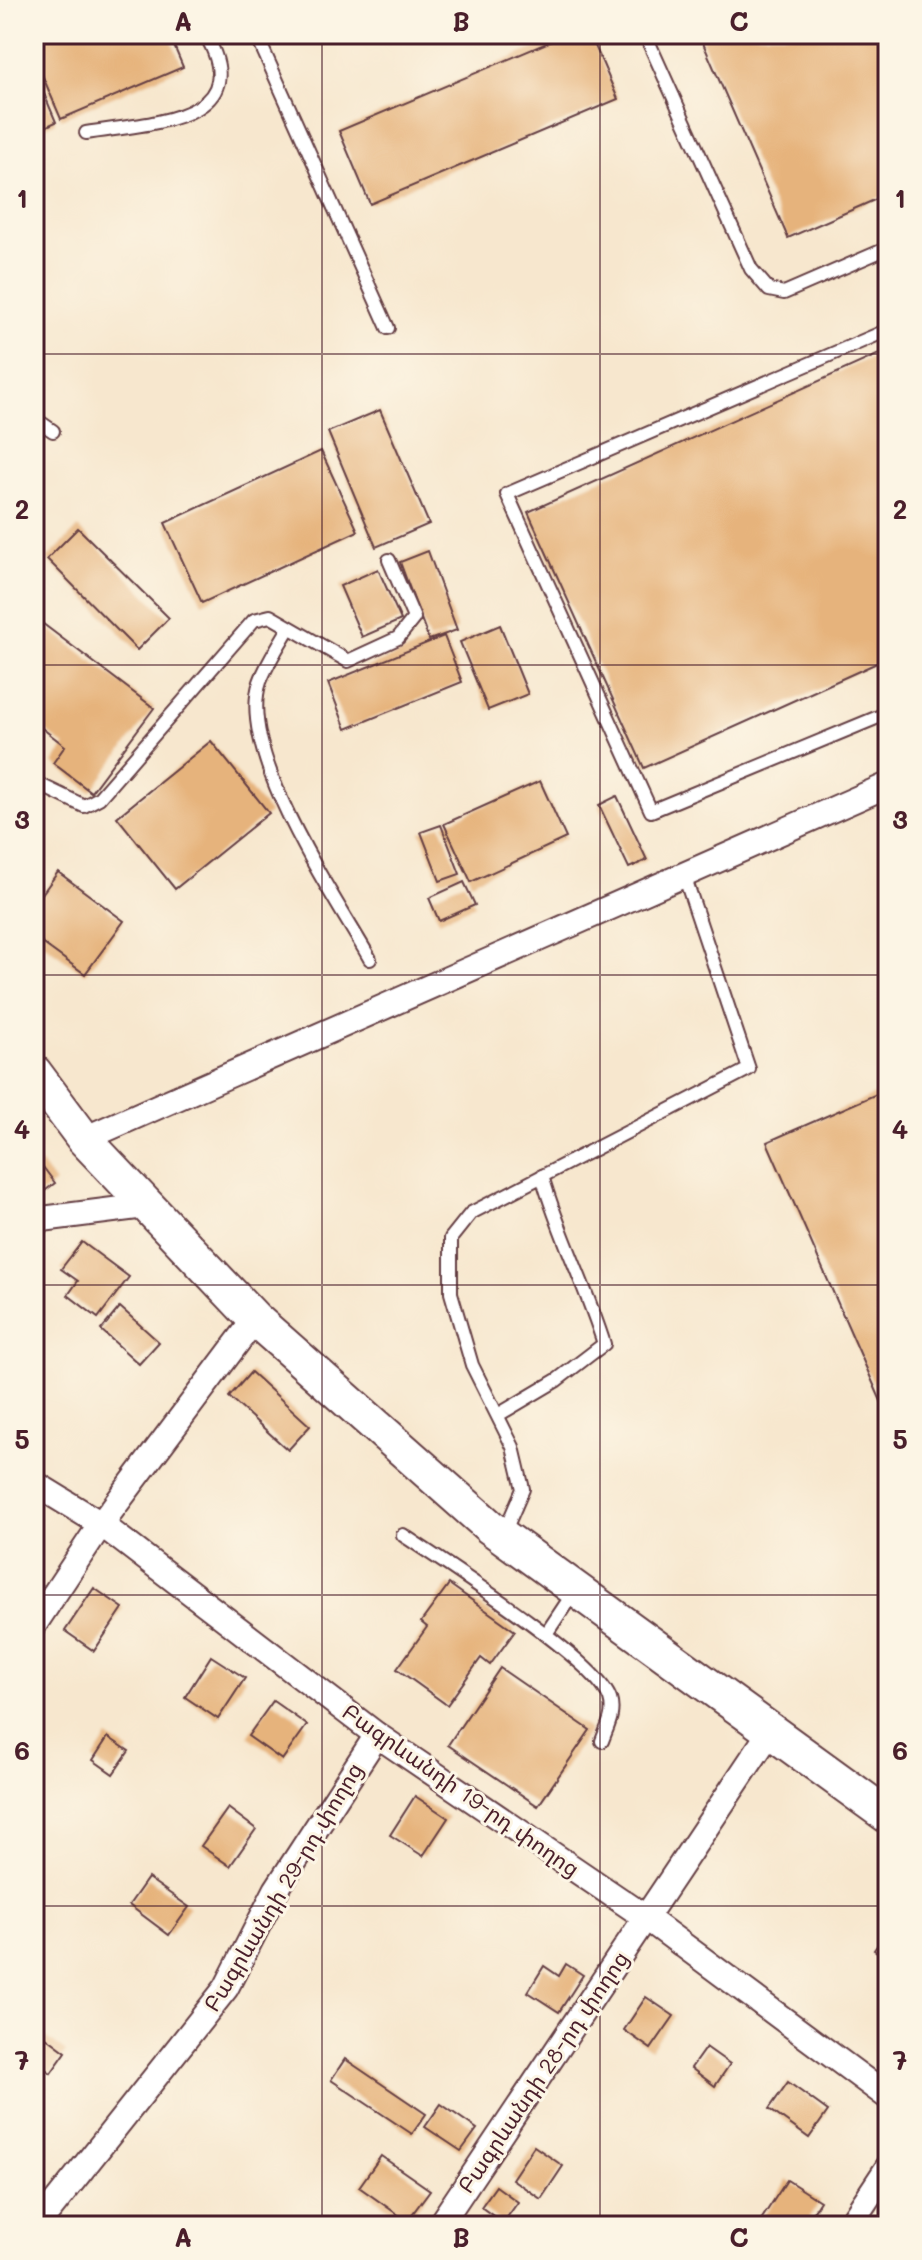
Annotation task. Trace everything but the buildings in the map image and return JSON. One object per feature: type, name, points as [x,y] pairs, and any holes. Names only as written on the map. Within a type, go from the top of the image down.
[{"type":"street","points":[[84,1139],[888,785]]},
{"type":"street","points":[[34,1072],[84,1139],[255,1319],[502,1536],[888,1816]]},
{"type":"street","points":[[34,1220],[145,1206]]},
{"type":"street","points":[[34,1625],[101,1524],[255,1319]]},
{"type":"street","name":"Բագրևանդի 19-րդ փողոց","points":[[34,1483],[101,1524],[377,1735],[648,1919],[888,2097]]},
{"type":"street","name":"Բագրևանդի 28-րդ փողոց","points":[[439,2226],[648,1919],[770,1732]]},
{"type":"street","name":"Բագրևանդի 29-րդ փողոց","points":[[37,2226],[226,1988],[276,1890],[377,1735]]},
{"type":"street","points":[[849,2226],[888,2167]]},
{"type":"lane","points":[[86,133],[194,114],[214,97],[219,86],[215,50],[205,34]]},
{"type":"lane","points":[[256,34],[388,328]]},
{"type":"lane","points":[[645,34],[751,269],[769,290],[784,293],[888,248]]},
{"type":"lane","points":[[888,330],[507,494],[651,811],[888,713]]},
{"type":"lane","points":[[34,418],[53,431]]},
{"type":"lane","points":[[34,782],[84,806],[99,798],[254,620],[270,616],[348,661],[398,638],[414,618],[389,560]]},
{"type":"lane","points":[[289,628],[259,684],[256,733],[272,783],[370,959]]},
{"type":"lane","points":[[502,1536],[523,1489],[513,1447],[472,1365],[451,1293],[451,1238],[471,1213],[749,1069],[684,875]]},
{"type":"lane","points":[[498,1415],[557,1380],[604,1344],[594,1313],[557,1230],[542,1176]]},
{"type":"lane","points":[[403,1535],[546,1634],[610,1697],[613,1713],[602,1741]]},
{"type":"lane","points":[[546,1634],[576,1589]]}]
